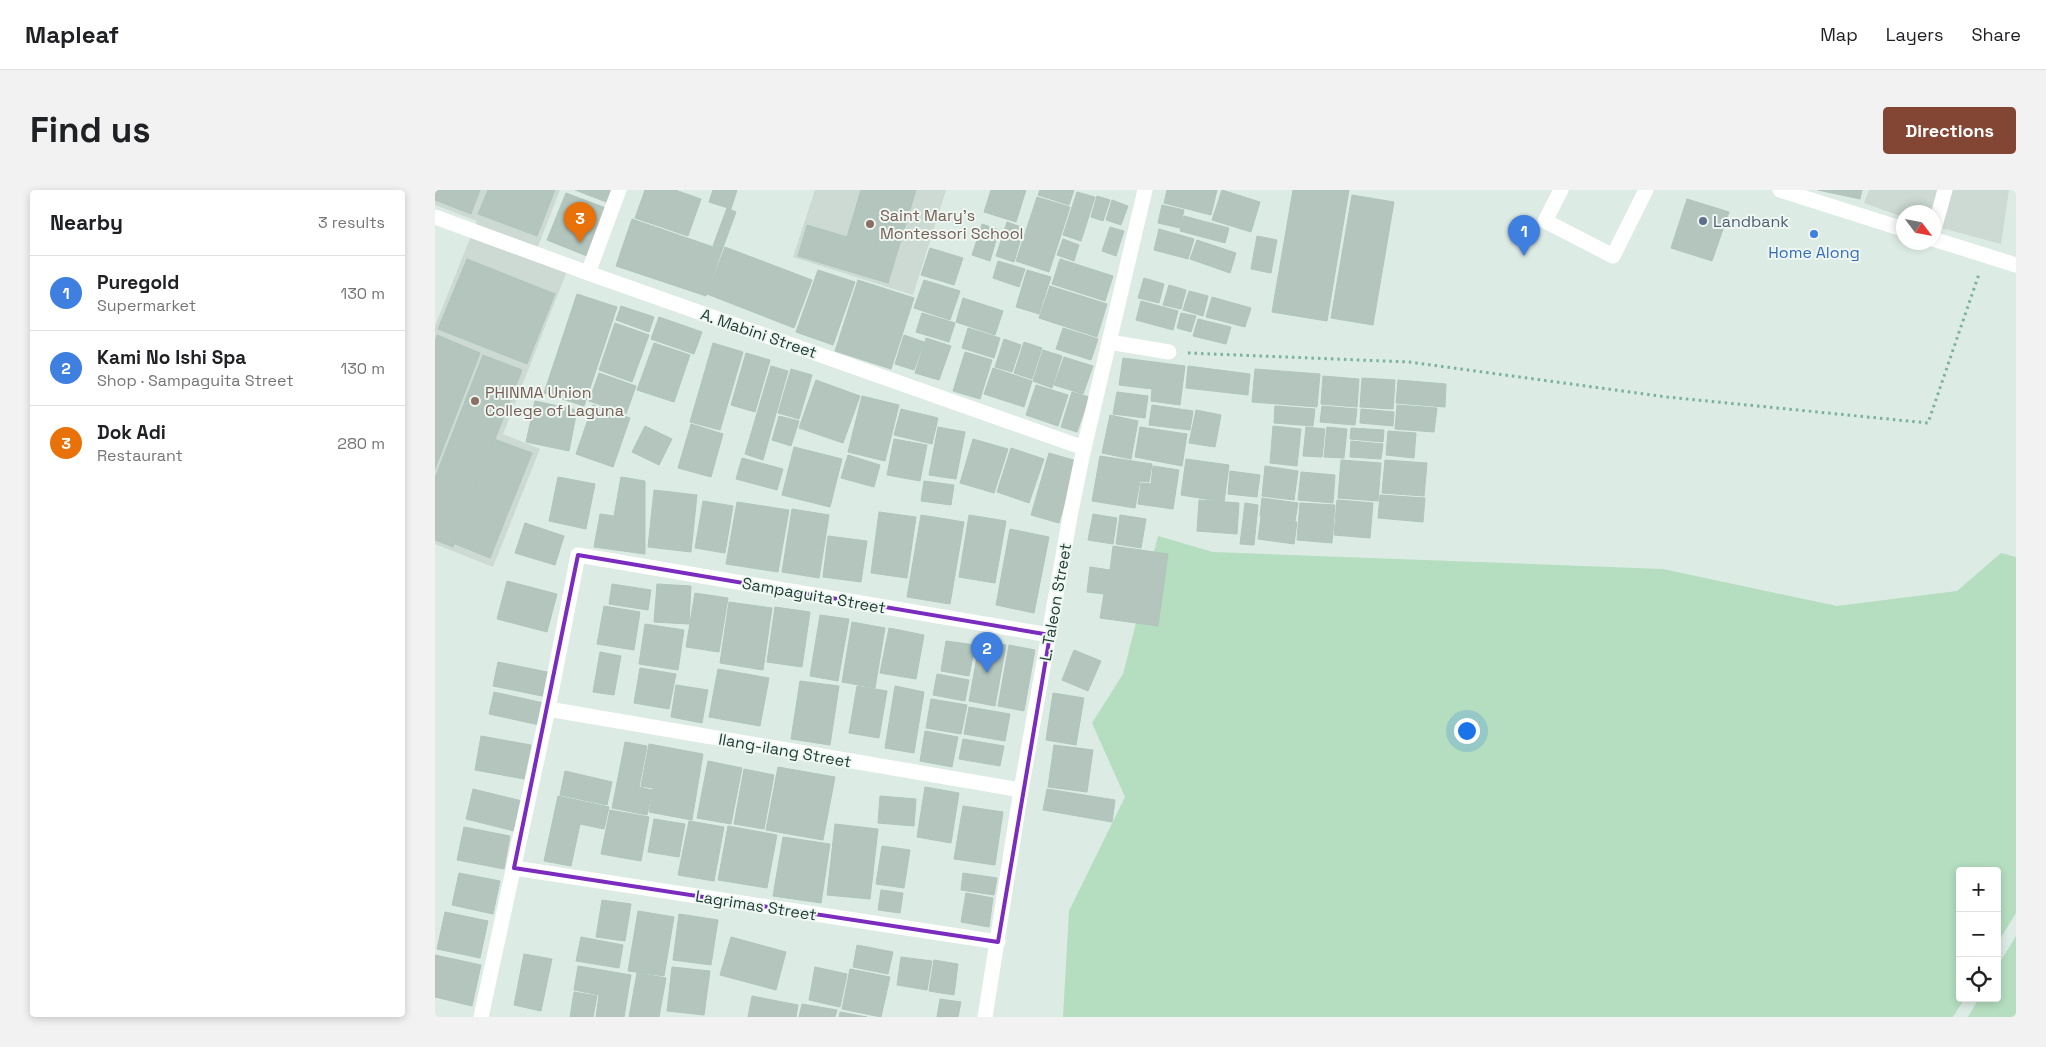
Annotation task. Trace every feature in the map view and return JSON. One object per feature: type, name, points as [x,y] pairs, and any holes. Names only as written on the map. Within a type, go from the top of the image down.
[{"type":"street","points":[[587,273],[619,190]]},
{"type":"street","points":[[1561,190],[1545,221],[1613,256],[1646,190]]},
{"type":"street","points":[[1941,205],[1945,190]]},
{"type":"street","name":"L. Taleon Street","points":[[985,1017],[1021,790],[1084,448],[1141,191]]},
{"type":"street","points":[[1789,191],[1896,227]]},
{"type":"street","name":"A. Mabini Street","points":[[435,217],[587,273],[1084,448]]},
{"type":"street","points":[[1941,242],[2016,266]]},
{"type":"street","points":[[1109,342],[1169,352]]},
{"type":"street","name":"Sampaguita Street","points":[[548,710],[579,555],[1050,635]]},
{"type":"street","points":[[481,1017],[548,710]]},
{"type":"street","name":"Ilang-ilang Street","points":[[548,710],[1021,790]]},
{"type":"street","name":"Lagrimas Street","points":[[514,868],[998,942]]},
{"type":"path","points":[[1169,352],[1409,362],[1667,397],[1928,423],[1985,257]]},
{"type":"highlighted area","points":[[578,555],[1050,635],[998,942],[514,868]]},
{"type":"shaded area","name":"PHINMA Union College of Laguna","points":[[435,190],[560,190],[535,254],[569,266],[503,434],[540,449],[493,567],[435,544],[435,326],[477,221],[435,205]]},
{"type":"shaded area","name":"Saint Mary's Montessori School","points":[[815,190],[946,190],[913,295],[793,257]]},
{"type":"shaded area","points":[[1869,190],[2009,190],[2001,244],[1941,228],[1941,205],[1896,205],[1896,214],[1864,203]]},
{"type":"green space","points":[[1158,536],[1213,552],[1663,569],[1837,606],[1957,591],[2001,553],[2016,557],[2016,913],[2001,937],[2001,867],[1956,867],[1956,1002],[1962,1002],[1953,1017],[1063,1017],[1069,911],[1125,797],[1092,723],[1123,674]]},
{"type":"green space","points":[[2016,936],[2016,1017],[1968,1017],[1977,1002],[2001,1002],[2001,960]]},
{"type":"building","points":[[435,190],[480,190],[471,214],[435,200]]},
{"type":"building","points":[[488,190],[555,190],[537,236],[478,214]]},
{"type":"building","points":[[575,190],[614,190],[609,203]]},
{"type":"building","points":[[645,190],[675,190],[701,199],[688,236],[635,218]]},
{"type":"building","points":[[713,190],[737,190],[731,209],[709,202]]},
{"type":"building","points":[[861,190],[916,190],[888,283],[798,256],[807,225],[847,237]]},
{"type":"building","points":[[991,190],[1026,190],[1016,222],[984,212]]},
{"type":"building","points":[[1040,190],[1074,190],[1069,205],[1038,195]]},
{"type":"building","points":[[1167,190],[1217,190],[1211,215],[1164,203]]},
{"type":"building","points":[[1222,190],[1260,202],[1251,232],[1212,220]]},
{"type":"building","points":[[1293,190],[1349,190],[1327,321],[1272,312]]},
{"type":"building","points":[[1818,190],[1862,190],[1860,199]]},
{"type":"building","points":[[1077,192],[1095,197],[1081,241],[1063,235]]},
{"type":"building","points":[[566,193],[606,208],[587,256],[547,240]]},
{"type":"building","points":[[1352,195],[1394,202],[1373,325],[1331,318]]},
{"type":"building","points":[[1097,196],[1110,200],[1103,221],[1091,217]]},
{"type":"building","points":[[1037,197],[1070,207],[1049,272],[1016,261]]},
{"type":"building","points":[[1687,199],[1729,212],[1712,261],[1671,248]]},
{"type":"building","points":[[1112,200],[1128,206],[1121,225],[1106,220]]},
{"type":"building","points":[[1162,205],[1184,210],[1180,228],[1158,223]]},
{"type":"building","points":[[727,208],[736,212],[722,250],[713,246]]},
{"type":"building","points":[[1184,216],[1229,228],[1225,243],[1180,231]]},
{"type":"building","points":[[632,219],[722,250],[706,296],[616,266]]},
{"type":"building","points":[[1007,222],[1024,228],[1014,262],[996,256]]},
{"type":"building","points":[[982,224],[999,230],[990,261],[972,255]]},
{"type":"building","points":[[1110,227],[1124,231],[1116,256],[1102,251]]},
{"type":"building","points":[[1159,229],[1194,239],[1188,259],[1154,250]]},
{"type":"building","points":[[1257,236],[1277,240],[1271,273],[1251,269]]},
{"type":"building","points":[[1063,239],[1079,245],[1074,261],[1057,255]]},
{"type":"building","points":[[1197,240],[1236,253],[1230,273],[1190,259]]},
{"type":"building","points":[[725,247],[812,280],[794,328],[707,294]]},
{"type":"building","points":[[930,248],[963,258],[954,285],[921,275]]},
{"type":"building","points":[[467,259],[555,294],[527,364],[438,329]]},
{"type":"building","points":[[1060,259],[1113,276],[1105,301],[1052,284]]},
{"type":"building","points":[[998,261],[1025,269],[1019,287],[993,278]]},
{"type":"building","points":[[818,270],[855,282],[833,345],[796,332]]},
{"type":"building","points":[[1027,270],[1051,277],[1039,314],[1016,307]]},
{"type":"building","points":[[1144,278],[1164,284],[1159,303],[1138,298]]},
{"type":"building","points":[[858,280],[914,298],[891,369],[835,351]]},
{"type":"building","points":[[924,280],[960,291],[950,320],[914,308]]},
{"type":"building","points":[[1169,285],[1186,290],[1181,309],[1163,305]]},
{"type":"building","points":[[1050,286],[1107,304],[1097,337],[1039,318]]},
{"type":"building","points":[[1189,291],[1208,296],[1203,316],[1183,310]]},
{"type":"building","points":[[577,294],[617,307],[584,406],[544,393]]},
{"type":"building","points":[[1212,297],[1251,308],[1245,327],[1206,317]]},
{"type":"building","points":[[963,298],[1003,311],[995,335],[956,322]]},
{"type":"building","points":[[1141,301],[1178,311],[1173,330],[1136,320]]},
{"type":"building","points":[[621,306],[654,317],[649,332],[616,320]]},
{"type":"building","points":[[922,313],[955,323],[949,342],[916,332]]},
{"type":"building","points":[[1181,313],[1196,316],[1191,332],[1177,328]]},
{"type":"building","points":[[659,317],[702,332],[694,354],[651,339]]},
{"type":"building","points":[[1198,319],[1231,327],[1226,344],[1193,336]]},
{"type":"building","points":[[615,323],[649,335],[632,382],[599,370]]},
{"type":"building","points":[[968,328],[1000,338],[994,358],[962,348]]},
{"type":"building","points":[[1063,328],[1098,339],[1091,360],[1056,349]]},
{"type":"building","points":[[437,335],[480,353],[435,469],[435,341]]},
{"type":"building","points":[[904,335],[924,342],[914,370],[895,364]]},
{"type":"building","points":[[926,338],[951,346],[939,380],[915,373]]},
{"type":"building","points":[[1004,339],[1021,345],[1012,372],[995,367]]},
{"type":"building","points":[[1024,342],[1042,348],[1032,379],[1014,373]]},
{"type":"building","points":[[654,343],[690,355],[674,402],[637,390]]},
{"type":"building","points":[[713,343],[743,352],[720,430],[690,422]]},
{"type":"building","points":[[1043,350],[1062,356],[1052,388],[1033,381]]},
{"type":"building","points":[[965,352],[992,360],[980,399],[953,391]]},
{"type":"building","points":[[746,353],[770,360],[755,412],[731,405]]},
{"type":"building","points":[[483,355],[522,370],[453,547],[435,540],[435,478]]},
{"type":"building","points":[[1064,357],[1093,366],[1083,394],[1054,385]]},
{"type":"building","points":[[1123,358],[1185,366],[1180,405],[1151,401],[1152,389],[1119,385]]},
{"type":"building","points":[[771,366],[788,371],[763,460],[745,454]]},
{"type":"building","points":[[1188,366],[1250,374],[1248,395],[1186,388]]},
{"type":"building","points":[[993,368],[1032,381],[1024,407],[984,394]]},
{"type":"building","points":[[791,369],[812,375],[799,419],[778,413]]},
{"type":"building","points":[[1255,369],[1320,374],[1317,407],[1252,402]]},
{"type":"building","points":[[599,373],[636,386],[626,414],[589,401]]},
{"type":"building","points":[[1323,376],[1359,379],[1357,407],[1321,404]]},
{"type":"building","points":[[1362,378],[1395,380],[1393,409],[1360,407]]},
{"type":"building","points":[[816,380],[860,396],[843,443],[799,428]]},
{"type":"building","points":[[1398,380],[1446,384],[1445,407],[1396,403]]},
{"type":"building","points":[[1036,385],[1068,395],[1058,426],[1026,415]]},
{"type":"building","points":[[1072,392],[1089,397],[1077,432],[1061,427]]},
{"type":"building","points":[[1117,392],[1148,396],[1145,418],[1113,414]]},
{"type":"building","points":[[862,396],[899,405],[885,461],[848,452]]},
{"type":"building","points":[[535,401],[577,410],[569,451],[526,442]]},
{"type":"building","points":[[593,405],[630,418],[613,467],[576,454]]},
{"type":"building","points":[[1152,405],[1193,411],[1190,430],[1149,425]]},
{"type":"building","points":[[1397,405],[1437,408],[1434,432],[1395,429]]},
{"type":"building","points":[[1275,406],[1315,409],[1313,426],[1274,423]]},
{"type":"building","points":[[1322,406],[1357,409],[1355,425],[1320,422]]},
{"type":"building","points":[[901,409],[938,418],[932,444],[894,435]]},
{"type":"building","points":[[1361,409],[1394,412],[1393,426],[1360,423]]},
{"type":"building","points":[[1196,410],[1221,415],[1215,447],[1189,443]]},
{"type":"building","points":[[1110,415],[1138,421],[1131,459],[1102,453]]},
{"type":"building","points":[[779,416],[799,421],[791,446],[772,440]]},
{"type":"building","points":[[691,424],[723,434],[711,477],[678,468]]},
{"type":"building","points":[[645,426],[672,439],[659,465],[632,452]]},
{"type":"building","points":[[1273,426],[1301,429],[1297,466],[1270,463]]},
{"type":"building","points":[[938,427],[965,432],[956,479],[929,475]]},
{"type":"building","points":[[1140,427],[1187,434],[1182,466],[1135,457]]},
{"type":"building","points":[[1306,427],[1325,429],[1322,457],[1303,456]]},
{"type":"building","points":[[1327,427],[1347,429],[1344,458],[1324,457]]},
{"type":"building","points":[[1351,428],[1384,430],[1383,442],[1350,439]]},
{"type":"building","points":[[1388,431],[1416,433],[1414,458],[1386,455]]},
{"type":"building","points":[[494,439],[532,453],[490,558],[453,543]]},
{"type":"building","points":[[894,439],[927,445],[920,481],[887,475]]},
{"type":"building","points":[[973,439],[1008,449],[994,493],[960,483]]},
{"type":"building","points":[[1351,441],[1383,444],[1381,459],[1350,457]]},
{"type":"building","points":[[794,447],[842,459],[830,507],[782,495]]},
{"type":"building","points":[[1011,448],[1044,459],[1029,503],[997,492]]},
{"type":"building","points":[[1049,453],[1077,461],[1059,523],[1031,515]]},
{"type":"building","points":[[848,455],[880,465],[874,487],[841,478]]},
{"type":"building","points":[[1100,456],[1152,464],[1149,482],[1140,481],[1135,508],[1092,501]]},
{"type":"building","points":[[742,458],[783,469],[777,490],[736,479]]},
{"type":"building","points":[[1186,459],[1229,465],[1224,502],[1181,495]]},
{"type":"building","points":[[1341,460],[1381,463],[1378,501],[1338,498]]},
{"type":"building","points":[[1385,460],[1427,463],[1424,496],[1382,493]]},
{"type":"building","points":[[1153,466],[1179,470],[1173,509],[1138,504],[1141,483],[1151,484]]},
{"type":"building","points":[[1265,466],[1298,471],[1294,500],[1262,496]]},
{"type":"building","points":[[1230,471],[1260,475],[1257,497],[1228,494]]},
{"type":"building","points":[[1301,472],[1335,475],[1333,503],[1298,500]]},
{"type":"building","points":[[558,477],[595,484],[586,529],[549,521]]},
{"type":"building","points":[[621,477],[645,481],[645,554],[594,547],[600,514],[614,516]]},
{"type":"building","points":[[924,481],[954,485],[951,505],[921,501]]},
{"type":"building","points":[[654,490],[697,495],[691,552],[648,547]]},
{"type":"building","points":[[1380,495],[1425,498],[1423,522],[1378,518]]},
{"type":"building","points":[[1262,498],[1298,503],[1295,521],[1260,516]]},
{"type":"building","points":[[1199,500],[1239,503],[1237,534],[1197,531]]},
{"type":"building","points":[[1337,500],[1373,503],[1370,538],[1334,535]]},
{"type":"building","points":[[703,501],[733,506],[725,553],[695,548]]},
{"type":"building","points":[[737,502],[789,510],[778,572],[726,564]]},
{"type":"building","points":[[1245,503],[1258,505],[1254,545],[1240,544]]},
{"type":"building","points":[[1300,503],[1335,505],[1332,543],[1297,540]]},
{"type":"building","points":[[792,509],[829,515],[819,578],[782,572]]},
{"type":"building","points":[[879,512],[916,517],[907,578],[871,573]]},
{"type":"building","points":[[1093,514],[1117,518],[1113,544],[1088,540]]},
{"type":"building","points":[[921,515],[964,522],[950,604],[907,597]]},
{"type":"building","points":[[969,515],[1006,521],[995,583],[959,577]]},
{"type":"building","points":[[1120,515],[1146,519],[1141,548],[1116,544]]},
{"type":"building","points":[[1261,517],[1297,522],[1294,544],[1258,539]]},
{"type":"building","points":[[525,523],[564,536],[555,565],[515,553]]},
{"type":"building","points":[[1010,529],[1049,537],[1034,613],[996,605]]},
{"type":"building","points":[[828,536],[867,541],[861,582],[823,577]]},
{"type":"building","points":[[1113,546],[1168,554],[1158,626],[1100,618],[1104,594],[1087,592],[1090,567],[1110,570]]},
{"type":"building","points":[[507,581],[557,594],[547,632],[497,619]]},
{"type":"building","points":[[612,584],[651,590],[648,610],[609,604]]},
{"type":"building","points":[[657,584],[691,586],[689,624],[654,622]]},
{"type":"building","points":[[695,593],[728,598],[719,652],[686,647]]},
{"type":"building","points":[[729,602],[772,608],[763,670],[720,663]]},
{"type":"building","points":[[604,606],[640,612],[634,650],[597,644]]},
{"type":"building","points":[[775,607],[810,612],[802,667],[767,662]]},
{"type":"building","points":[[820,615],[849,619],[838,681],[810,676]]},
{"type":"building","points":[[852,622],[885,628],[875,688],[842,682]]},
{"type":"building","points":[[645,624],[684,630],[678,670],[639,664]]},
{"type":"building","points":[[889,628],[924,635],[916,679],[880,673]]},
{"type":"building","points":[[946,641],[975,645],[969,676],[941,671]]},
{"type":"building","points":[[980,641],[1006,645],[995,706],[969,701]]},
{"type":"building","points":[[1009,645],[1035,650],[1024,711],[998,706]]},
{"type":"building","points":[[1074,650],[1101,661],[1088,691],[1062,680]]},
{"type":"building","points":[[600,652],[621,656],[614,695],[593,692]]},
{"type":"building","points":[[498,662],[552,673],[547,697],[493,686]]},
{"type":"building","points":[[640,668],[676,674],[669,709],[634,703]]},
{"type":"building","points":[[718,669],[769,678],[760,726],[709,717]]},
{"type":"building","points":[[937,674],[969,680],[965,701],[933,695]]},
{"type":"building","points":[[800,681],[839,686],[830,745],[791,739]]},
{"type":"building","points":[[676,685],[708,690],[702,723],[671,717]]},
{"type":"building","points":[[857,686],[887,691],[879,738],[849,733]]},
{"type":"building","points":[[895,686],[924,692],[914,753],[885,748]]},
{"type":"building","points":[[494,692],[548,704],[544,726],[489,714]]},
{"type":"building","points":[[1053,693],[1084,698],[1076,745],[1046,740]]},
{"type":"building","points":[[931,699],[967,705],[961,734],[926,728]]},
{"type":"building","points":[[969,707],[1010,714],[1005,741],[964,734]]},
{"type":"building","points":[[925,731],[958,737],[952,767],[920,761]]},
{"type":"building","points":[[481,736],[531,745],[524,779],[475,770]]},
{"type":"building","points":[[963,739],[1004,746],[1000,766],[959,759]]},
{"type":"building","points":[[625,742],[647,746],[639,787],[652,790],[647,815],[612,808]]},
{"type":"building","points":[[649,744],[703,754],[692,820],[649,812],[653,788],[641,786]]},
{"type":"building","points":[[1054,745],[1093,750],[1087,792],[1048,787]]},
{"type":"building","points":[[708,761],[742,768],[731,824],[697,818]]},
{"type":"building","points":[[778,767],[835,777],[823,840],[766,830]]},
{"type":"building","points":[[744,769],[774,775],[764,829],[734,824]]},
{"type":"building","points":[[565,771],[612,782],[607,805],[560,795]]},
{"type":"building","points":[[925,787],[959,793],[951,843],[917,837]]},
{"type":"building","points":[[473,789],[522,801],[514,831],[466,819]]},
{"type":"building","points":[[1047,789],[1115,800],[1112,822],[1043,810]]},
{"type":"building","points":[[558,796],[609,807],[604,829],[580,824],[571,866],[544,861]]},
{"type":"building","points":[[880,796],[916,799],[914,826],[878,823]]},
{"type":"building","points":[[963,806],[1003,812],[995,865],[954,859]]},
{"type":"building","points":[[610,810],[649,817],[641,861],[601,854]]},
{"type":"building","points":[[654,819],[685,824],[679,857],[648,852]]},
{"type":"building","points":[[689,821],[724,827],[714,881],[678,875]]},
{"type":"building","points":[[835,824],[878,829],[870,899],[827,895]]},
{"type":"building","points":[[728,826],[777,835],[767,888],[718,880]]},
{"type":"building","points":[[464,827],[510,836],[504,869],[457,860]]},
{"type":"building","points":[[783,837],[830,844],[821,903],[773,896]]},
{"type":"building","points":[[882,846],[910,850],[904,888],[876,884]]},
{"type":"building","points":[[459,873],[500,881],[493,914],[452,905]]},
{"type":"building","points":[[963,873],[997,878],[994,895],[961,890]]},
{"type":"building","points":[[881,890],[903,893],[900,913],[878,910]]},
{"type":"building","points":[[966,893],[993,898],[989,927],[961,922]]},
{"type":"building","points":[[602,900],[631,904],[625,941],[596,937]]},
{"type":"building","points":[[638,911],[674,917],[664,976],[628,971]]},
{"type":"building","points":[[445,912],[488,921],[480,958],[437,949]]},
{"type":"building","points":[[679,914],[718,920],[711,965],[673,960]]},
{"type":"building","points":[[581,937],[623,945],[619,968],[576,961]]},
{"type":"building","points":[[731,937],[786,952],[776,990],[720,975]]},
{"type":"building","points":[[857,945],[893,952],[888,974],[853,967]]},
{"type":"building","points":[[524,954],[552,959],[541,1011],[514,1005]]},
{"type":"building","points":[[435,955],[481,965],[472,1006],[435,997]]},
{"type":"building","points":[[901,957],[932,961],[927,990],[897,985]]},
{"type":"building","points":[[934,960],[958,964],[954,995],[929,991]]},
{"type":"building","points":[[578,966],[631,975],[624,1017],[596,1017],[599,995],[574,990]]},
{"type":"building","points":[[672,967],[710,971],[704,1015],[667,1011]]},
{"type":"building","points":[[815,967],[847,974],[840,1007],[809,1000]]},
{"type":"building","points":[[850,969],[890,977],[881,1017],[842,1009]]},
{"type":"building","points":[[637,973],[666,978],[659,1017],[629,1017]]},
{"type":"building","points":[[574,992],[597,996],[593,1017],[570,1017]]},
{"type":"building","points":[[752,996],[798,1005],[796,1017],[748,1017]]},
{"type":"building","points":[[940,999],[961,1002],[958,1017],[937,1017]]},
{"type":"building","points":[[802,1004],[837,1010],[835,1017],[799,1017]]},
{"type":"building","points":[[840,1012],[867,1017],[839,1017]]},
{"type":"place","name":"Landbank","points":[[1703,221]]},
{"type":"place","name":"Saint Mary's Montessori School","points":[[870,224]]},
{"type":"place","name":"Home Along","points":[[1814,234]]},
{"type":"place","name":"Dok Adi","points":[[580,243]]},
{"type":"place","name":"Puregold","points":[[1524,256]]},
{"type":"place","name":"PHINMA Union College of Laguna","points":[[475,401]]},
{"type":"place","name":"Kami No Ishi Spa","points":[[987,673]]}]
